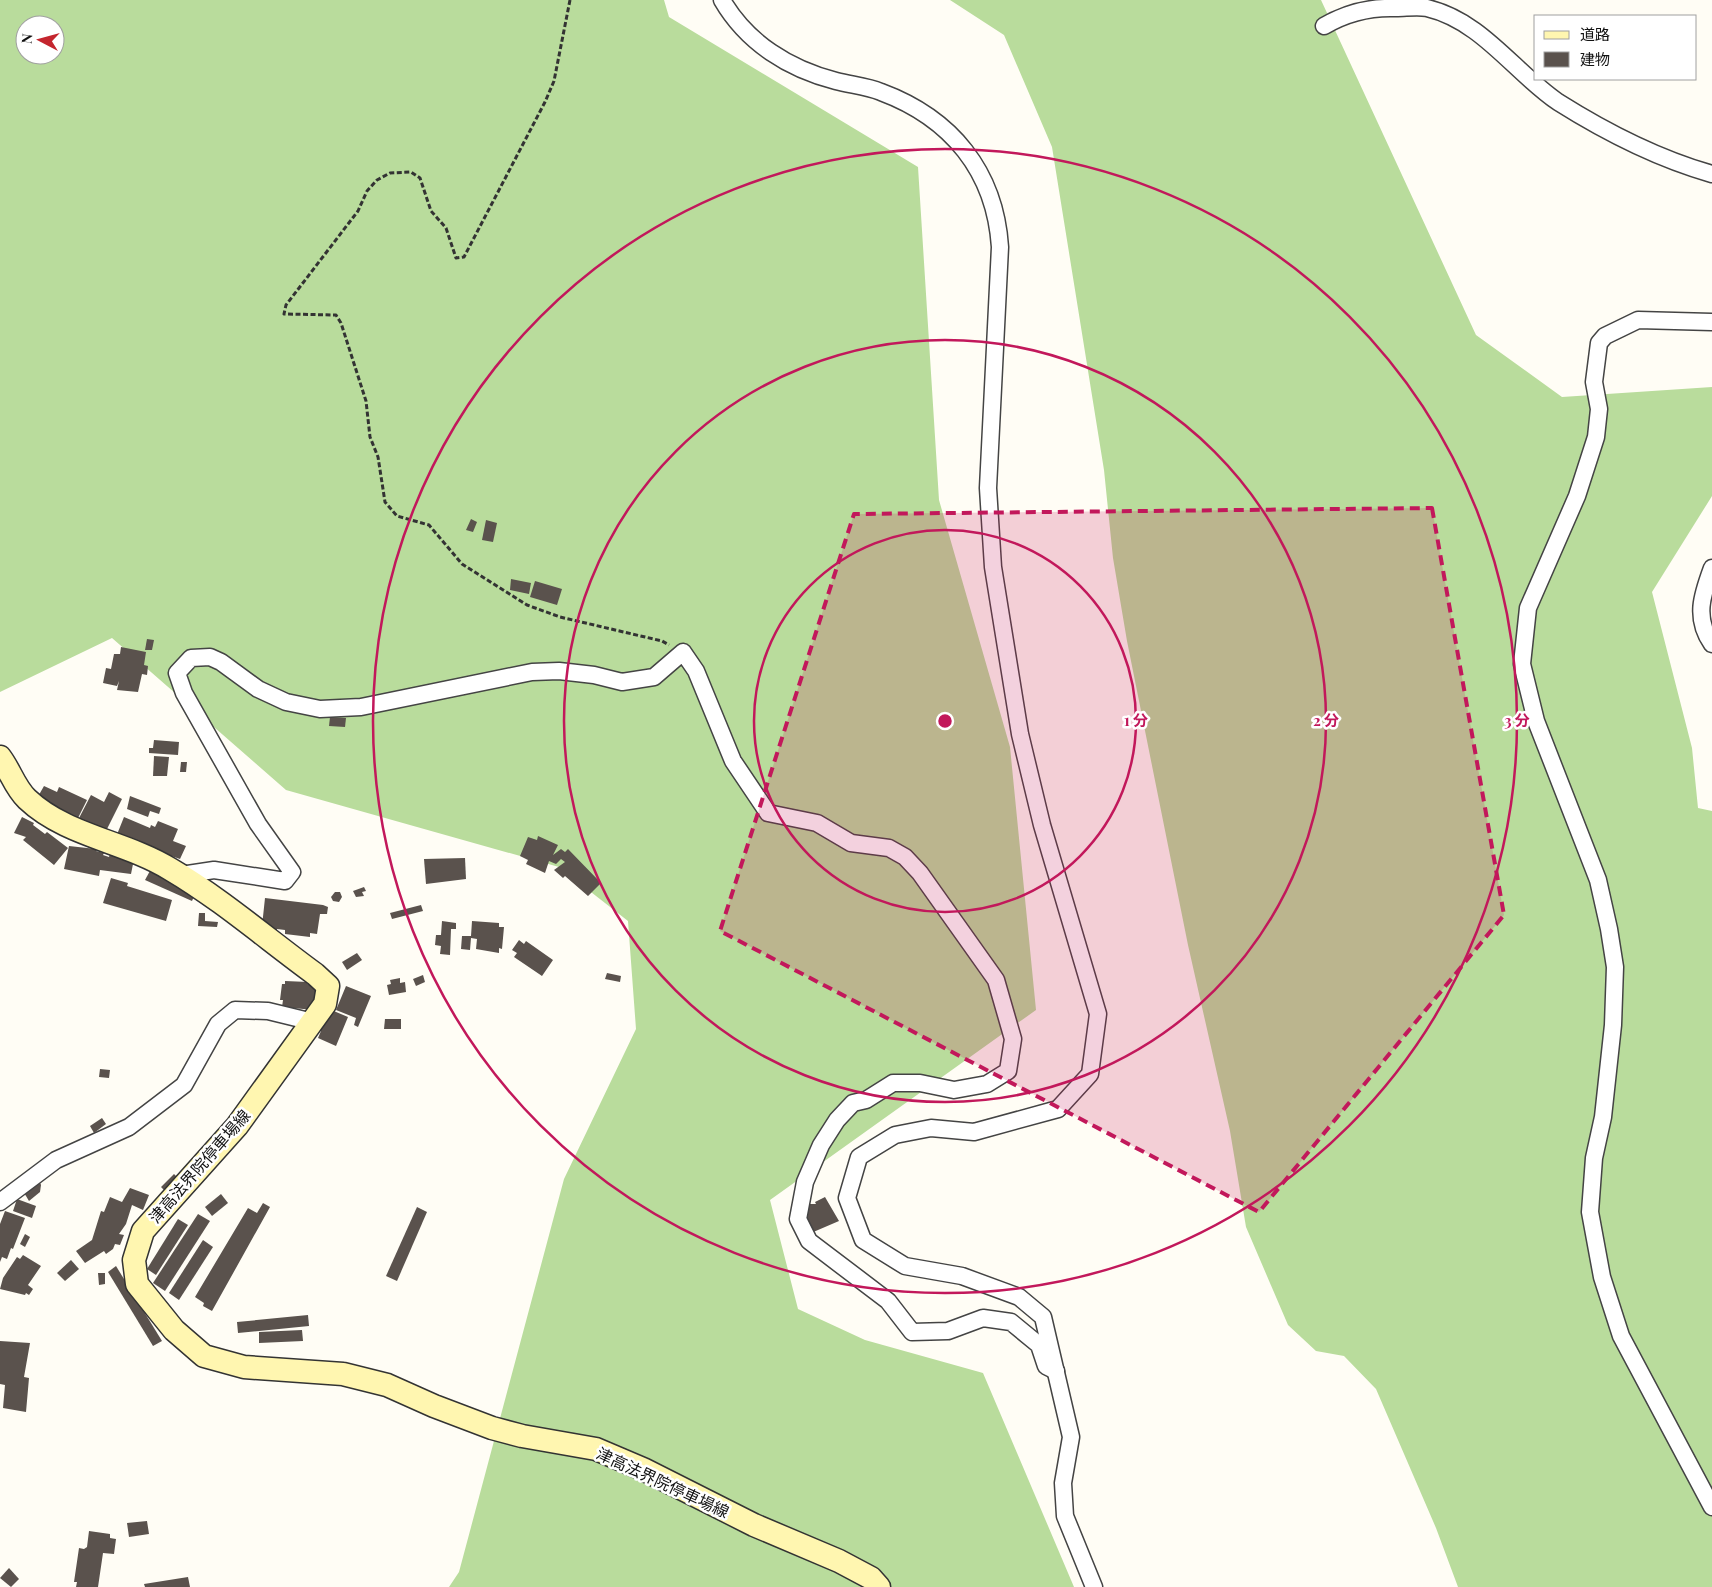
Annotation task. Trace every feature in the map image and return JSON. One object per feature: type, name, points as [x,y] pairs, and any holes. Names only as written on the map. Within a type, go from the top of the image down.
[{"type":"main road","name":"津高法界院停車場線","points":[[0,758],[25,797],[46,815],[71,828],[148,856],[181,875],[315,974],[328,986],[325,1004],[237,1126],[143,1231],[134,1260],[137,1284],[174,1330],[204,1356],[244,1367],[343,1374],[387,1385],[434,1406],[492,1428],[522,1436],[596,1449],[754,1525],[839,1561],[871,1578],[879,1587]]},
{"type":"street","points":[[722,0],[755,42],[794,66],[835,81],[880,91],[918,108],[953,135],[974,161],[992,206],[998,230],[1000,247],[988,488],[993,567],[1020,734],[1042,825],[1098,1014],[1090,1074],[1058,1109],[974,1132],[931,1128],[895,1135],[859,1157],[847,1198],[863,1240],[905,1266],[962,1276],[1020,1297],[1043,1317],[1071,1437],[1063,1483],[1065,1516],[1094,1587]]},
{"type":"street","points":[[1324,26],[1337,18],[1376,7],[1426,8],[1461,22],[1489,42],[1557,101],[1648,151],[1712,174]]},
{"type":"street","points":[[1712,322],[1638,320],[1605,336],[1599,343],[1594,382],[1598,409],[1596,437],[1577,496],[1528,608],[1522,664],[1536,721],[1598,880],[1610,929],[1614,967],[1613,1025],[1603,1117],[1594,1158],[1590,1212],[1602,1277],[1621,1336],[1712,1507]]},
{"type":"street","points":[[1712,568],[1704,591],[1700,622],[1712,644]]},
{"type":"street","points":[[181,875],[214,870],[285,881],[292,872],[258,824],[184,693],[177,673],[191,658],[210,657],[221,662],[258,688],[286,702],[320,709],[361,707],[532,672],[559,671],[594,675],[622,682],[654,677],[683,652],[696,671],[732,761],[768,812],[817,822],[851,843],[889,848],[905,857],[920,873],[996,980],[1013,1039],[1008,1071],[987,1084],[954,1090],[920,1083],[893,1083],[866,1100],[853,1102],[837,1120],[820,1145],[805,1182],[798,1219],[809,1241],[888,1301],[912,1332],[948,1331],[983,1318],[1010,1322],[1039,1345],[1046,1366],[1056,1371]]},
{"type":"street","points":[[0,1202],[56,1160],[129,1127],[184,1085],[218,1024],[235,1010],[268,1011],[313,1022]]},
{"type":"path","points":[[570,0],[554,81],[545,102],[464,257],[456,258],[446,228],[431,211],[420,178],[411,172],[390,173],[377,180],[367,192],[358,211],[286,305],[284,314],[336,316],[341,323],[366,401],[370,437],[378,457],[385,502],[398,516],[429,525],[462,564],[527,605],[560,617],[662,641],[683,652]]},
{"type":"highlighted area","points":[[1432,508],[1504,915],[1259,1212],[720,931],[854,514]]},
{"type":"green space","points":[[0,0],[664,0],[669,17],[918,167],[939,500],[1010,747],[1036,1010],[770,1200],[798,1309],[865,1340],[983,1373],[1074,1587],[449,1587],[459,1572],[564,1179],[636,1029],[628,921],[559,867],[286,790],[112,638],[0,692]]},
{"type":"green space","points":[[950,0],[1321,0],[1476,335],[1562,397],[1712,387],[1712,496],[1652,592],[1692,748],[1698,808],[1712,811],[1712,1587],[1458,1587],[1436,1528],[1376,1389],[1344,1356],[1316,1351],[1288,1325],[1246,1227],[1230,1131],[1188,945],[1127,641],[1113,558],[1104,470],[1052,147],[1004,35]]},
{"type":"building","points":[[471,519],[477,522],[473,532],[466,530]]},
{"type":"building","points":[[486,520],[497,523],[493,542],[482,540]]},
{"type":"building","points":[[511,579],[531,583],[529,594],[510,590]]},
{"type":"building","points":[[535,581],[562,589],[557,605],[530,597]]},
{"type":"building","points":[[147,639],[154,640],[152,650],[145,650]]},
{"type":"building","points":[[121,647],[146,652],[144,665],[148,666],[147,675],[142,674],[138,692],[117,690],[119,681],[117,686],[103,683],[106,668],[111,669],[114,654],[120,654]]},
{"type":"building","points":[[330,717],[346,718],[345,727],[329,726]]},
{"type":"building","points":[[154,740],[179,742],[178,755],[149,753],[149,748],[153,748]]},
{"type":"building","points":[[154,756],[169,757],[167,776],[153,776]]},
{"type":"building","points":[[181,762],[187,762],[186,772],[180,772]]},
{"type":"building","points":[[44,786],[57,792],[59,787],[87,800],[76,822],[36,800]]},
{"type":"building","points":[[109,792],[122,799],[106,831],[94,824],[92,827],[78,820],[91,795],[104,802]]},
{"type":"building","points":[[130,796],[161,808],[159,814],[150,811],[148,817],[127,809]]},
{"type":"building","points":[[22,817],[34,823],[33,825],[45,834],[47,832],[68,848],[54,865],[23,840],[26,837],[14,833]]},
{"type":"building","points":[[124,817],[150,828],[151,825],[155,827],[158,821],[178,829],[173,841],[186,846],[180,859],[116,837]]},
{"type":"building","points":[[538,836],[558,845],[553,855],[561,849],[565,852],[568,849],[601,883],[588,896],[565,876],[563,878],[554,870],[565,862],[561,859],[556,864],[549,861],[545,873],[526,864],[528,860],[520,856],[528,837],[537,840]]},
{"type":"building","points":[[69,846],[96,849],[96,851],[104,853],[103,855],[109,857],[110,854],[134,859],[131,874],[100,870],[99,876],[64,869]]},
{"type":"building","points":[[465,858],[466,879],[426,884],[424,859]]},
{"type":"building","points":[[151,869],[195,894],[192,901],[145,880]]},
{"type":"building","points":[[111,878],[128,883],[127,886],[172,900],[166,921],[103,903]]},
{"type":"building","points":[[364,887],[366,891],[362,892],[364,896],[356,897],[353,891]]},
{"type":"building","points":[[335,892],[340,892],[342,897],[339,902],[333,901],[331,897]]},
{"type":"building","points":[[265,898],[323,905],[328,907],[327,914],[320,914],[317,934],[310,933],[310,937],[285,934],[285,930],[277,929],[277,931],[262,926]]},
{"type":"building","points":[[421,905],[423,911],[392,919],[390,913]]},
{"type":"building","points":[[199,913],[205,913],[205,921],[218,922],[217,927],[198,926]]},
{"type":"building","points":[[442,921],[456,923],[456,929],[451,929],[450,955],[440,954],[441,946],[435,945],[436,935],[441,935]]},
{"type":"building","points":[[472,921],[499,923],[499,927],[504,927],[502,949],[499,948],[499,953],[476,949],[477,939],[471,938],[470,950],[461,949],[462,936],[471,936]]},
{"type":"building","points":[[519,940],[524,944],[526,941],[553,960],[542,976],[514,957],[517,953],[512,950]]},
{"type":"building","points":[[357,953],[362,960],[347,970],[342,962]]},
{"type":"building","points":[[607,973],[621,976],[620,982],[605,979]]},
{"type":"building","points":[[423,975],[425,982],[416,986],[413,979]]},
{"type":"building","points":[[400,978],[400,983],[405,982],[406,992],[389,995],[387,985],[391,984],[390,980]]},
{"type":"building","points":[[285,981],[308,982],[307,984],[317,985],[314,1010],[282,1007],[283,1000],[280,1000],[282,984],[285,984]]},
{"type":"building","points":[[346,986],[371,996],[358,1027],[354,1025],[356,1018],[336,1010]]},
{"type":"building","points":[[329,1009],[348,1017],[336,1046],[318,1038],[321,1031],[317,1029]]},
{"type":"building","points":[[385,1019],[401,1019],[401,1029],[384,1029]]},
{"type":"building","points":[[100,1069],[110,1070],[109,1078],[99,1077]]},
{"type":"building","points":[[102,1118],[106,1124],[94,1133],[90,1126]]},
{"type":"building","points":[[184,1171],[168,1194],[161,1187],[174,1174],[176,1176]]},
{"type":"building","points":[[39,1180],[41,1185],[40,1192],[29,1201],[23,1191]]},
{"type":"building","points":[[130,1188],[149,1195],[143,1210],[132,1205],[126,1224],[119,1234],[124,1235],[120,1245],[115,1244],[113,1249],[106,1254],[104,1251],[85,1263],[76,1251],[92,1240],[101,1211],[104,1212],[110,1197],[122,1202]]},
{"type":"building","points":[[221,1194],[228,1203],[212,1216],[205,1207]]},
{"type":"building","points":[[825,1197],[839,1221],[811,1233],[804,1219],[808,1204],[816,1204],[815,1202]]},
{"type":"building","points":[[17,1199],[36,1206],[32,1218],[13,1211]]},
{"type":"building","points":[[263,1203],[270,1207],[212,1311],[203,1306],[204,1303],[195,1297],[248,1208],[257,1213]]},
{"type":"building","points":[[417,1207],[427,1212],[397,1281],[386,1276]]},
{"type":"building","points":[[5,1211],[25,1218],[13,1249],[11,1248],[7,1259],[2,1257],[0,1262],[0,1224]]},
{"type":"building","points":[[198,1214],[210,1221],[165,1291],[153,1283]]},
{"type":"building","points":[[178,1219],[188,1225],[156,1275],[147,1269]]},
{"type":"building","points":[[25,1234],[30,1237],[25,1247],[20,1244]]},
{"type":"building","points":[[203,1240],[213,1247],[179,1300],[169,1293]]},
{"type":"building","points":[[23,1255],[41,1266],[28,1285],[33,1289],[29,1295],[0,1289],[3,1278],[17,1257],[20,1259]]},
{"type":"building","points":[[71,1260],[79,1269],[65,1281],[57,1273]]},
{"type":"building","points":[[116,1266],[162,1341],[153,1346],[108,1272]]},
{"type":"building","points":[[98,1273],[105,1273],[105,1284],[99,1285]]},
{"type":"building","points":[[308,1315],[309,1326],[238,1333],[237,1322]]},
{"type":"building","points":[[302,1330],[303,1341],[259,1343],[259,1332]]},
{"type":"building","points":[[0,1341],[30,1343],[24,1377],[29,1378],[26,1412],[3,1408],[5,1385],[0,1384]]},
{"type":"building","points":[[147,1521],[149,1534],[129,1537],[127,1523]]},
{"type":"building","points":[[89,1531],[110,1534],[110,1538],[116,1539],[114,1554],[103,1553],[98,1587],[76,1587],[77,1582],[74,1582],[79,1548],[84,1549],[87,1547]]},
{"type":"building","points":[[9,1568],[19,1579],[11,1587],[0,1578]]},
{"type":"building","points":[[188,1577],[190,1587],[145,1587],[144,1584]]}]
